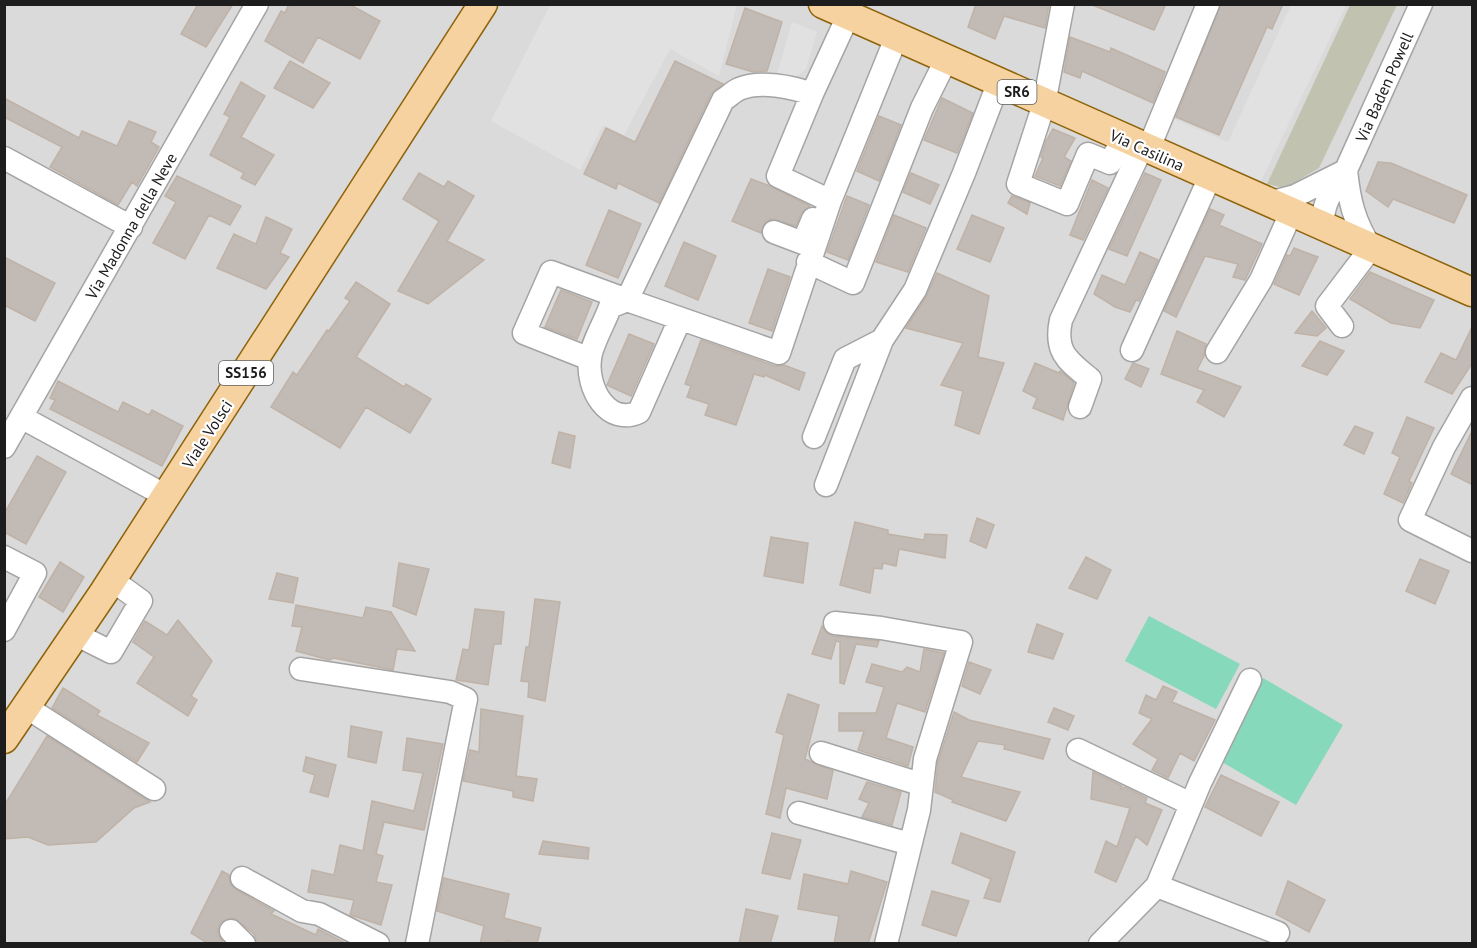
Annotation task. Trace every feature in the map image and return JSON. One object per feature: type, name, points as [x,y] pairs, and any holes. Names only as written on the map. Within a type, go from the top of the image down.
[{"type":"main road","name":"Viale Volsci","points":[[4,739],[112,580],[483,4]]},
{"type":"main road","name":"Via Casilina","points":[[836,10],[998,84],[1473,292]]},
{"type":"street","name":"Via Madonna della Neve","points":[[4,447],[257,4]]},
{"type":"street","points":[[1063,4],[1044,104],[1018,184],[1067,204],[1088,154],[1110,164],[1138,145]]},
{"type":"street","points":[[1080,407],[1090,379],[1063,354],[1059,339],[1061,320],[1138,145],[1208,4]]},
{"type":"street","name":"Via Baden Powell","points":[[1323,227],[1334,217],[1342,196],[1346,170],[1421,4]]},
{"type":"street","points":[[822,197],[778,176],[812,94],[836,10]]},
{"type":"street","points":[[774,232],[803,243],[892,36]]},
{"type":"street","points":[[590,359],[524,333],[551,272],[779,353],[808,262],[892,36]]},
{"type":"street","points":[[808,262],[853,283],[922,108],[945,60]]},
{"type":"street","points":[[826,485],[882,340],[915,290],[998,84]]},
{"type":"street","points":[[680,319],[639,412],[630,417],[608,411],[599,400],[590,359],[610,307],[627,300],[723,100],[740,88],[762,86],[793,87],[812,94]]},
{"type":"street","points":[[4,158],[131,227]]},
{"type":"street","points":[[1217,352],[1261,280],[1280,208],[1295,196],[1346,170],[1349,198],[1356,225],[1371,248],[1327,306],[1342,326]]},
{"type":"street","points":[[1132,350],[1210,177]]},
{"type":"street","points":[[814,437],[845,359],[882,340]]},
{"type":"street","points":[[1473,398],[1444,447],[1410,520],[1473,551]]},
{"type":"street","points":[[21,417],[166,496]]},
{"type":"street","points":[[4,557],[35,573],[4,630]]},
{"type":"street","points":[[75,634],[111,652],[141,601],[112,580]]},
{"type":"street","points":[[835,623],[901,630],[961,642],[925,759],[920,784],[919,810],[886,944]]},
{"type":"street","points":[[301,669],[450,692],[466,699],[417,944]]},
{"type":"street","points":[[1100,944],[1157,886],[1191,804],[1250,680]]},
{"type":"street","points":[[26,707],[154,789]]},
{"type":"street","points":[[1078,750],[1191,804]]},
{"type":"street","points":[[821,753],[920,784]]},
{"type":"street","points":[[799,813],[910,844]]},
{"type":"street","points":[[242,878],[302,911],[319,914],[378,944]]},
{"type":"street","points":[[1157,886],[1278,933]]},
{"type":"shaded area","points":[[5,5],[1472,5],[1472,943],[5,943]]},
{"type":"shaded area","points":[[550,5],[737,5],[719,76],[670,49],[624,135],[603,125],[580,170],[491,121]]},
{"type":"shaded area","points":[[1291,5],[1346,5],[1258,187],[1158,144],[1169,117],[1228,142]]},
{"type":"shaded area","points":[[1350,5],[1397,5],[1319,168],[1285,188],[1267,184]]},
{"type":"shaded area","points":[[792,22],[817,32],[806,69],[796,77],[788,78],[777,75]]},
{"type":"green space","points":[[1149,616],[1240,664],[1216,709],[1125,661]]},
{"type":"green space","points":[[1263,678],[1343,725],[1296,805],[1215,758]]},
{"type":"building","points":[[198,4],[233,4],[206,47],[181,34]]},
{"type":"building","points":[[289,4],[349,4],[380,21],[360,59],[318,37],[303,63],[265,41],[281,11],[285,13]]},
{"type":"building","points":[[976,4],[1049,4],[1045,28],[1004,16],[995,39],[968,27]]},
{"type":"building","points":[[1090,4],[1166,4],[1154,30]]},
{"type":"building","points":[[1221,4],[1283,4],[1272,29],[1267,27],[1219,135],[1176,117]]},
{"type":"building","points":[[745,8],[782,22],[767,71],[753,72],[726,64]]},
{"type":"building","points":[[1070,37],[1110,52],[1111,48],[1165,72],[1153,103],[1082,71],[1080,78],[1064,72]]},
{"type":"building","points":[[290,61],[330,83],[313,108],[274,88]]},
{"type":"building","points":[[675,61],[723,84],[711,94],[659,203],[618,183],[616,189],[584,174],[606,128],[635,142]]},
{"type":"building","points":[[241,82],[265,96],[241,137],[274,155],[255,185],[241,178],[244,173],[210,155],[230,117],[224,114]]},
{"type":"building","points":[[4,98],[79,138],[82,131],[117,146],[129,121],[156,132],[151,142],[159,147],[137,186],[132,182],[118,205],[50,167],[62,147],[4,117]]},
{"type":"building","points":[[942,98],[973,113],[957,153],[924,140]]},
{"type":"building","points":[[879,116],[901,125],[879,181],[857,171]]},
{"type":"building","points":[[1053,129],[1075,138],[1064,157],[1071,161],[1060,186],[1035,176],[1043,158],[1041,157],[1046,141]]},
{"type":"building","points":[[1378,162],[1391,163],[1467,195],[1454,223],[1393,199],[1388,207],[1366,191]]},
{"type":"building","points":[[419,173],[444,187],[448,181],[474,196],[447,241],[484,260],[428,304],[398,291],[439,221],[403,199]]},
{"type":"building","points":[[911,173],[939,185],[930,204],[903,192]]},
{"type":"building","points":[[1145,173],[1161,180],[1127,256],[1109,249]]},
{"type":"building","points":[[177,176],[241,206],[230,225],[209,215],[185,259],[153,243],[176,202],[165,196]]},
{"type":"building","points":[[751,179],[810,206],[801,213],[796,226],[771,219],[765,222],[761,233],[732,221]]},
{"type":"building","points":[[1092,180],[1108,188],[1083,240],[1070,235]]},
{"type":"building","points":[[847,196],[869,205],[848,260],[827,252]]},
{"type":"building","points":[[1012,196],[1030,203],[1027,214],[1008,203]]},
{"type":"building","points":[[1210,209],[1224,215],[1219,225],[1262,244],[1245,280],[1233,277],[1238,264],[1205,256],[1176,317],[1164,311]]},
{"type":"building","points":[[609,210],[641,224],[618,278],[586,265]]},
{"type":"building","points":[[894,215],[926,228],[908,272],[876,262]]},
{"type":"building","points":[[972,215],[1004,228],[990,262],[957,249]]},
{"type":"building","points":[[266,217],[292,229],[280,253],[289,257],[266,289],[217,268],[234,234],[256,244]]},
{"type":"building","points":[[684,242],[716,256],[698,300],[665,286]]},
{"type":"building","points":[[1294,248],[1318,257],[1299,295],[1274,284],[1287,255],[1290,256]]},
{"type":"building","points":[[1140,252],[1158,260],[1139,301],[1136,300],[1130,312],[1115,307],[1094,294],[1102,275],[1125,285]]},
{"type":"building","points":[[4,257],[55,283],[35,321],[4,305]]},
{"type":"building","points":[[768,269],[790,277],[772,331],[749,323]]},
{"type":"building","points":[[1370,272],[1434,300],[1420,328],[1391,323],[1350,299]]},
{"type":"building","points":[[937,273],[989,296],[978,357],[1004,363],[979,434],[955,425],[963,391],[941,385],[963,343],[906,328],[926,297]]},
{"type":"building","points":[[356,282],[390,304],[356,357],[404,387],[406,384],[431,399],[410,433],[366,407],[340,448],[271,407],[293,372],[297,375],[327,330],[329,331],[350,301],[345,298]]},
{"type":"building","points":[[561,290],[592,302],[577,339],[545,327]]},
{"type":"building","points":[[1312,311],[1326,328],[1317,336],[1295,333]]},
{"type":"building","points":[[1473,325],[1473,362],[1452,394],[1425,382],[1441,353],[1456,360]]},
{"type":"building","points":[[1177,331],[1206,344],[1204,356],[1197,370],[1241,387],[1224,417],[1197,402],[1204,390],[1161,374]]},
{"type":"building","points":[[629,334],[654,344],[631,396],[607,385]]},
{"type":"building","points":[[701,340],[775,366],[784,365],[805,373],[799,390],[765,375],[764,377],[754,374],[736,425],[705,415],[709,404],[687,397],[691,386],[685,384]]},
{"type":"building","points":[[1320,341],[1344,351],[1327,375],[1302,366]]},
{"type":"building","points":[[1035,363],[1059,373],[1060,371],[1074,383],[1063,420],[1033,408],[1037,398],[1023,391]]},
{"type":"building","points":[[1133,363],[1149,369],[1141,387],[1125,379]]},
{"type":"building","points":[[58,381],[118,412],[123,402],[149,415],[152,410],[183,426],[162,466],[50,409],[55,400],[50,398]]},
{"type":"building","points":[[1407,417],[1434,428],[1409,481],[1412,483],[1403,503],[1384,494],[1400,457],[1392,453]]},
{"type":"building","points":[[1355,426],[1373,433],[1364,454],[1344,445]]},
{"type":"building","points":[[1473,429],[1473,485],[1451,474]]},
{"type":"building","points":[[559,432],[575,436],[570,468],[552,463]]},
{"type":"building","points":[[37,456],[66,472],[26,544],[4,532],[4,514]]},
{"type":"building","points":[[977,518],[994,525],[986,548],[970,541]]},
{"type":"building","points":[[855,522],[888,530],[888,534],[924,540],[925,534],[947,535],[945,558],[899,549],[896,566],[883,563],[882,569],[874,568],[870,593],[840,585]]},
{"type":"building","points":[[771,537],[808,543],[803,583],[764,576]]},
{"type":"building","points":[[1086,557],[1111,570],[1097,599],[1069,588]]},
{"type":"building","points":[[1420,559],[1449,571],[1435,604],[1406,591]]},
{"type":"building","points":[[60,562],[84,577],[63,612],[39,597]]},
{"type":"building","points":[[399,563],[429,569],[416,615],[393,606]]},
{"type":"building","points":[[277,573],[298,578],[293,603],[269,599]]},
{"type":"building","points":[[535,599],[560,602],[545,701],[528,697],[529,682],[521,681],[526,647],[529,647]]},
{"type":"building","points":[[296,605],[363,618],[366,607],[391,612],[415,651],[397,649],[393,670],[334,658],[329,660],[296,651],[302,627],[292,626]]},
{"type":"building","points":[[475,609],[504,612],[501,644],[494,644],[488,685],[456,680],[463,649],[469,650]]},
{"type":"building","points":[[178,620],[212,661],[191,696],[197,700],[188,716],[137,683],[154,657],[133,642],[145,621],[167,635]]},
{"type":"building","points":[[1037,624],[1063,634],[1053,659],[1028,652]]},
{"type":"building","points":[[822,626],[827,633],[833,636],[879,641],[877,647],[856,644],[844,684],[840,683],[840,642],[836,641],[831,659],[812,654]]},
{"type":"building","points":[[924,649],[944,653],[925,712],[897,703],[886,738],[913,747],[908,766],[858,750],[864,731],[839,731],[839,713],[876,713],[884,687],[866,682],[872,664],[902,672],[907,667],[920,672]]},
{"type":"building","points":[[969,662],[991,670],[980,694],[962,686]]},
{"type":"building","points":[[1163,686],[1177,692],[1172,702],[1215,720],[1194,761],[1180,753],[1168,778],[1152,770],[1158,759],[1133,744],[1152,719],[1139,713],[1146,695],[1156,700]]},
{"type":"building","points":[[63,688],[100,711],[97,715],[149,743],[137,762],[52,708]]},
{"type":"building","points":[[788,694],[819,705],[805,759],[833,771],[827,799],[786,788],[780,818],[766,814],[784,735],[776,732]]},
{"type":"building","points":[[1054,708],[1074,716],[1068,730],[1048,722]]},
{"type":"building","points":[[481,709],[523,716],[516,776],[537,779],[533,801],[513,797],[513,791],[463,781],[470,750],[479,752]]},
{"type":"building","points":[[954,712],[969,720],[1050,739],[1043,759],[1004,749],[1005,745],[978,741],[961,777],[1020,792],[1006,821],[952,802],[953,800],[935,792],[938,762]]},
{"type":"building","points":[[351,726],[382,732],[376,763],[348,757]]},
{"type":"building","points":[[47,736],[150,802],[134,808],[96,842],[48,845],[28,837],[4,839],[4,806]]},
{"type":"building","points":[[407,738],[443,744],[424,830],[384,822],[376,854],[383,856],[376,882],[392,885],[381,925],[350,915],[354,900],[308,892],[312,870],[334,875],[340,845],[363,851],[372,801],[414,811],[423,773],[403,770]]},
{"type":"building","points":[[306,757],[336,765],[328,797],[310,792],[315,775],[303,771]]},
{"type":"building","points":[[1093,772],[1122,786],[1121,789],[1125,787],[1147,798],[1145,803],[1162,810],[1147,845],[1136,836],[1116,882],[1095,872],[1106,841],[1117,847],[1130,808],[1091,799]]},
{"type":"building","points":[[1221,775],[1279,802],[1261,836],[1205,807]]},
{"type":"building","points":[[867,782],[901,792],[892,825],[862,817],[869,803],[859,799]]},
{"type":"building","points":[[772,833],[801,840],[790,879],[762,873]]},
{"type":"building","points":[[961,833],[1015,852],[1000,902],[984,898],[991,879],[952,863]]},
{"type":"building","points":[[543,841],[589,848],[588,859],[539,854]]},
{"type":"building","points":[[222,871],[229,875],[230,884],[235,889],[274,911],[271,914],[316,935],[318,929],[347,944],[257,944],[254,934],[234,918],[222,921],[218,927],[218,935],[224,944],[209,944],[191,933]]},
{"type":"building","points":[[851,871],[887,882],[868,944],[834,944],[839,916],[798,909],[804,874],[848,884]]},
{"type":"building","points":[[444,878],[509,894],[504,918],[541,928],[537,944],[518,944],[507,940],[506,944],[480,944],[484,926],[437,911]]},
{"type":"building","points":[[1288,881],[1325,900],[1309,932],[1276,914]]},
{"type":"building","points":[[932,891],[969,901],[956,936],[922,925]]},
{"type":"building","points":[[746,909],[778,916],[770,944],[739,944]]}]
